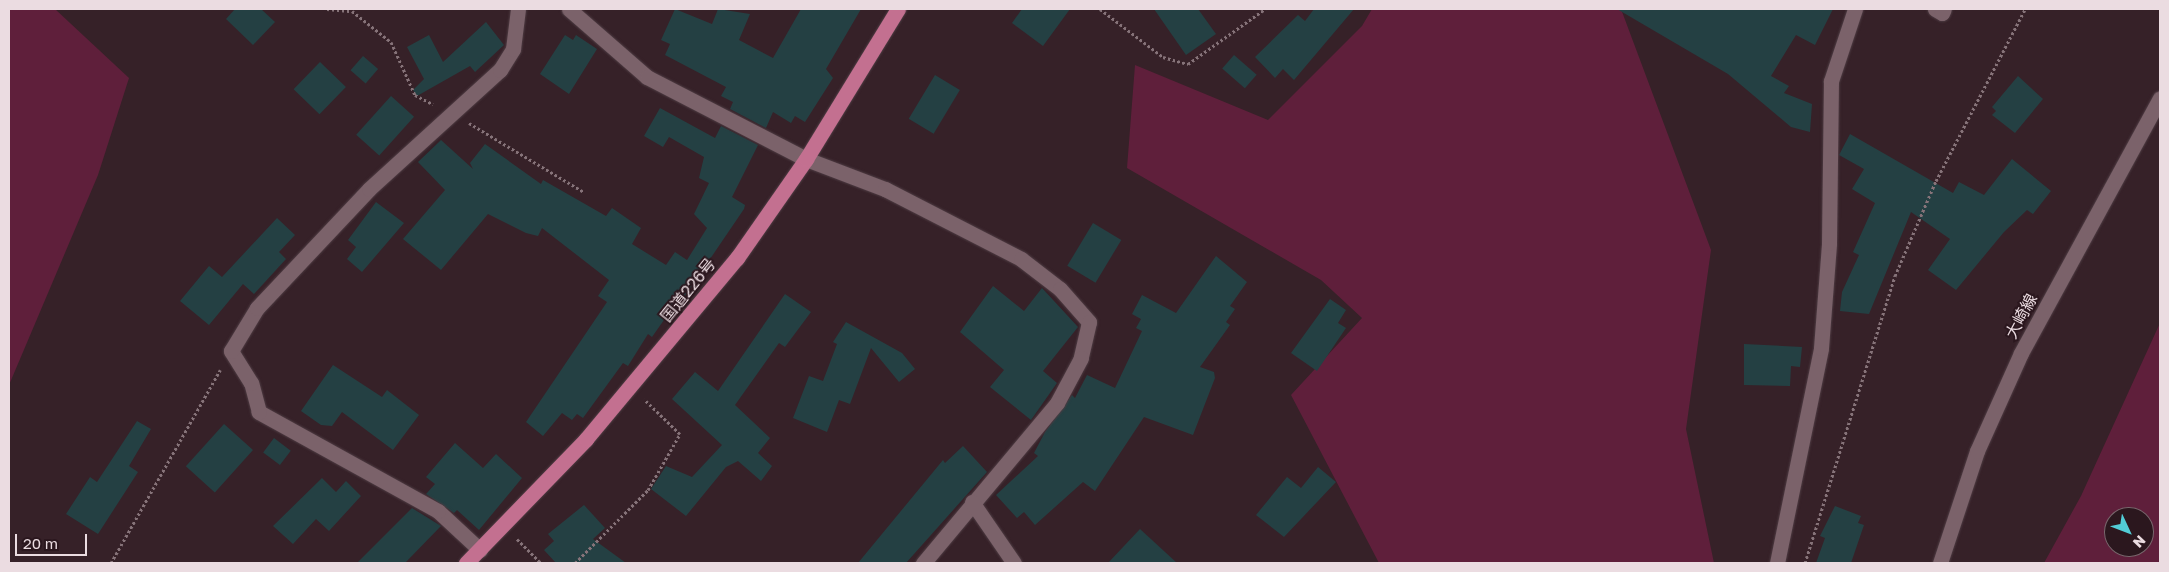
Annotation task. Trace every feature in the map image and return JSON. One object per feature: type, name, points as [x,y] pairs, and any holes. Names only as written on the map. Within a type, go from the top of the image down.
[{"type":"highway","name":"国道226号","points":[[466,563],[505,526],[632,386],[737,258],[806,159],[898,9]]},
{"type":"street","points":[[480,550],[438,511],[260,412],[251,383],[231,351],[257,308],[369,189],[500,70],[513,49],[518,9]]},
{"type":"street","points":[[569,9],[647,77],[806,159],[885,190],[1021,259],[1060,289],[1089,322],[1081,358],[1057,403],[972,502],[923,563]]},
{"type":"street","points":[[1777,563],[1821,348],[1830,243],[1831,81],[1855,9]]},
{"type":"street","points":[[1935,9],[1942,13],[1944,9]]},
{"type":"street","name":"大崎線","points":[[1940,563],[1977,451],[2022,353],[2160,98]]},
{"type":"street","points":[[972,502],[1014,563]]},
{"type":"path","points":[[1100,9],[1163,57],[1188,64],[1265,9]]},
{"type":"path","points":[[1805,563],[1895,276],[1936,181],[2025,9]]},
{"type":"path","points":[[111,563],[231,351]]},
{"type":"path","points":[[575,563],[648,490],[680,434],[632,386]]},
{"type":"path","points":[[505,526],[541,563]]},
{"type":"shaded area","points":[[9,9],[55,9],[129,78],[98,175],[9,385]]},
{"type":"shaded area","points":[[1372,9],[1621,9],[1711,250],[1686,429],[1714,563],[1379,563],[1291,395],[1362,318],[1321,280],[1127,168],[1135,65],[1268,120],[1362,26]]},
{"type":"shaded area","points":[[2160,323],[2160,563],[2044,563],[2081,496]]},
{"type":"building","points":[[235,9],[261,9],[275,22],[253,45],[226,19]]},
{"type":"building","points":[[675,9],[712,24],[718,9],[750,14],[739,40],[773,58],[801,9],[861,9],[826,69],[833,78],[805,122],[795,116],[791,123],[773,112],[766,128],[730,109],[733,102],[721,96],[726,87],[665,55],[670,44],[661,40]]},
{"type":"building","points":[[1022,9],[1070,9],[1043,46],[1012,23]]},
{"type":"building","points":[[1154,9],[1198,9],[1216,34],[1186,55]]},
{"type":"building","points":[[1314,9],[1354,9],[1294,80],[1283,69],[1275,78],[1255,57],[1298,15],[1305,21]]},
{"type":"building","points":[[1617,9],[1833,9],[1815,45],[1796,35],[1771,76],[1789,86],[1784,93],[1812,104],[1810,132],[1791,127],[1728,74]]},
{"type":"building","points":[[486,22],[504,45],[475,72],[470,66],[417,96],[413,90],[424,79],[407,47],[429,35],[443,62]]},
{"type":"building","points":[[565,35],[573,40],[576,35],[597,49],[569,94],[540,74]]},
{"type":"building","points":[[1234,55],[1257,75],[1245,88],[1222,69]]},
{"type":"building","points":[[363,56],[378,69],[366,83],[351,70]]},
{"type":"building","points":[[320,62],[346,87],[319,114],[294,89]]},
{"type":"building","points":[[935,75],[960,90],[934,134],[909,119]]},
{"type":"building","points":[[2018,76],[2043,99],[2015,133],[1992,115],[1996,111],[1992,107]]},
{"type":"building","points":[[391,96],[414,117],[379,155],[356,135]]},
{"type":"building","points":[[660,108],[715,138],[721,126],[758,145],[732,197],[745,205],[744,209],[674,312],[671,310],[652,337],[648,334],[628,366],[623,363],[583,418],[577,414],[572,420],[562,413],[543,436],[526,422],[607,302],[598,296],[609,280],[542,228],[538,236],[526,233],[488,214],[441,270],[403,239],[445,190],[418,162],[441,140],[473,169],[470,163],[485,144],[541,184],[543,180],[606,216],[612,208],[641,228],[632,244],[666,265],[675,252],[687,260],[707,228],[694,214],[709,183],[699,178],[704,157],[669,137],[663,147],[644,136]]},
{"type":"building","points":[[1850,134],[1953,193],[1959,182],[1984,195],[2012,159],[2051,191],[2033,214],[2027,210],[2004,232],[1956,290],[1928,270],[1950,239],[1911,212],[1869,314],[1840,311],[1842,292],[1859,255],[1853,252],[1875,203],[1852,189],[1864,169],[1839,155]]},
{"type":"building","points":[[376,202],[404,223],[362,272],[347,259],[356,247],[348,240]]},
{"type":"building","points":[[277,218],[295,235],[279,252],[286,259],[254,294],[243,284],[209,325],[180,301],[209,266],[222,277]]},
{"type":"building","points":[[1093,223],[1121,240],[1096,283],[1067,266]]},
{"type":"building","points":[[1216,256],[1247,282],[1230,306],[1235,309],[1226,322],[1230,325],[1200,367],[1214,372],[1215,378],[1193,435],[1144,417],[1095,491],[1083,482],[1035,525],[1024,512],[1017,518],[996,495],[1038,456],[1034,453],[1045,432],[1072,395],[1075,398],[1087,375],[1115,388],[1142,331],[1136,328],[1141,319],[1132,314],[1142,295],[1176,313]]},
{"type":"building","points":[[993,286],[1024,311],[1042,288],[1078,327],[1043,371],[1057,383],[1031,420],[990,387],[1004,370],[960,332]]},
{"type":"building","points":[[785,294],[811,312],[785,347],[779,343],[735,405],[770,438],[758,453],[772,466],[761,481],[738,461],[726,467],[686,516],[651,489],[666,466],[692,477],[722,445],[672,399],[695,372],[718,391]]},
{"type":"building","points":[[1330,299],[1346,310],[1338,323],[1346,328],[1317,371],[1291,353]]},
{"type":"building","points":[[846,322],[902,353],[915,369],[899,382],[871,348],[850,404],[839,400],[827,432],[793,418],[809,376],[823,381],[837,344],[833,342]]},
{"type":"building","points":[[1744,344],[1802,347],[1800,367],[1791,366],[1790,386],[1744,385]]},
{"type":"building","points":[[333,365],[382,397],[387,390],[419,415],[393,450],[342,412],[332,426],[321,425],[301,411]]},
{"type":"building","points":[[137,421],[151,429],[129,466],[138,472],[98,534],[66,514],[90,477],[97,482]]},
{"type":"building","points":[[224,424],[253,450],[215,492],[186,466]]},
{"type":"building","points":[[274,438],[291,451],[280,465],[263,452]]},
{"type":"building","points":[[455,443],[483,468],[496,454],[522,478],[479,530],[457,510],[454,513],[426,494],[435,484],[426,477]]},
{"type":"building","points":[[963,446],[987,472],[906,563],[858,563],[943,460],[945,463]]},
{"type":"building","points":[[1318,467],[1336,482],[1284,537],[1256,515],[1287,477],[1301,488]]},
{"type":"building","points":[[322,478],[336,492],[346,481],[361,496],[329,531],[316,519],[293,544],[273,526]]},
{"type":"building","points":[[584,505],[605,528],[593,539],[626,563],[556,563],[544,550],[554,541],[548,534]]},
{"type":"building","points":[[1835,506],[1861,516],[1858,523],[1864,525],[1851,563],[1816,563],[1825,538],[1820,536]]},
{"type":"building","points":[[412,508],[441,526],[405,563],[357,563]]},
{"type":"building","points":[[1140,529],[1177,563],[1108,563]]}]
